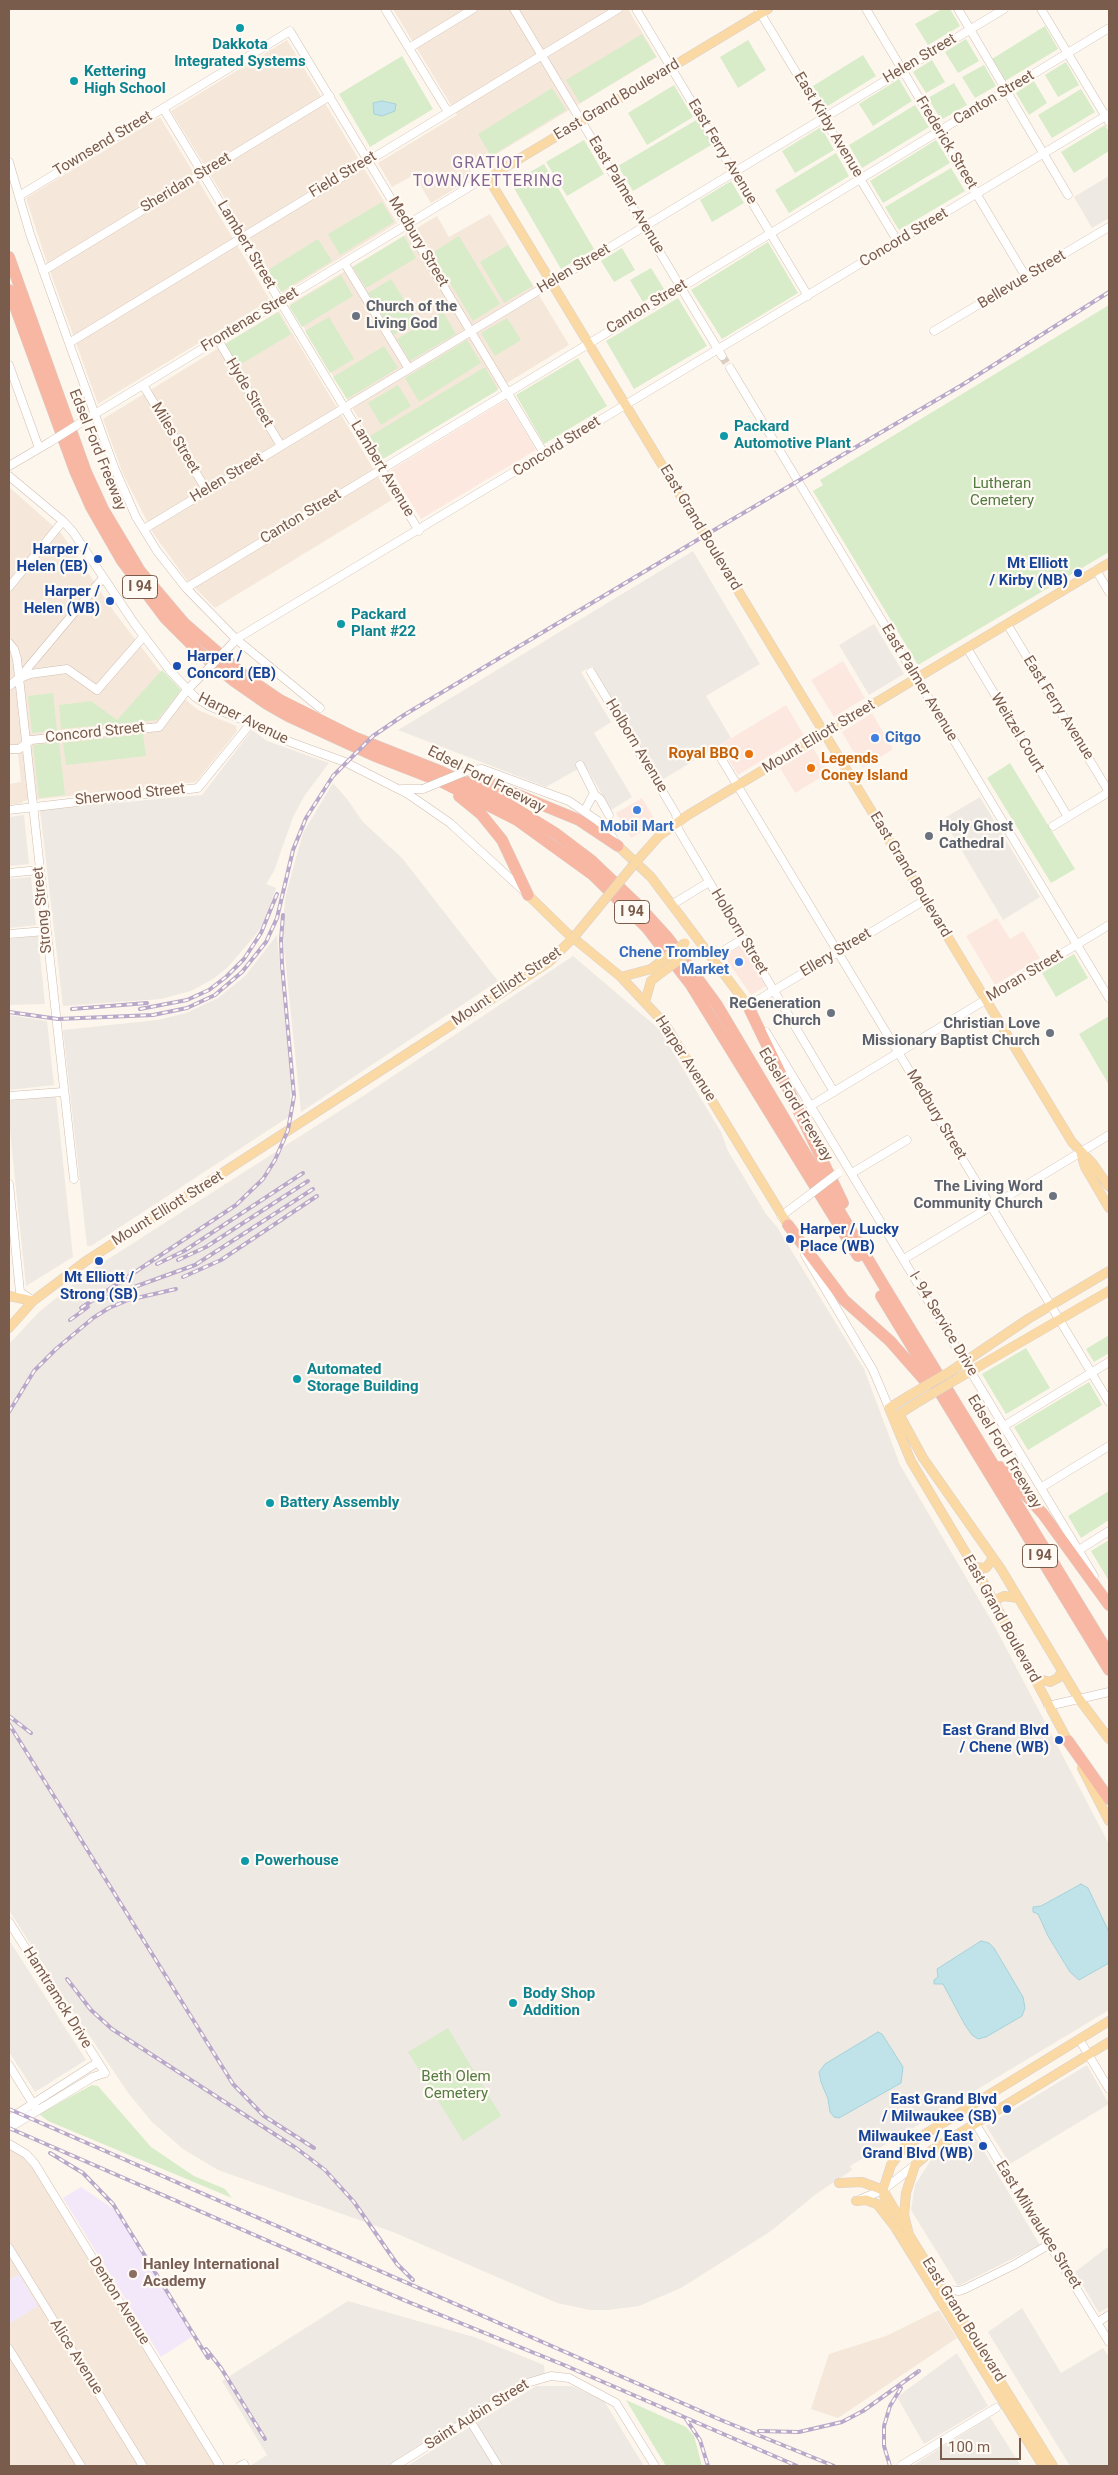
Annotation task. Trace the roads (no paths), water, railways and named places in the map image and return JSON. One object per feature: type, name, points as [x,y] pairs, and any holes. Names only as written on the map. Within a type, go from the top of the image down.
[{"type":"highway","name":"Edsel Ford Freeway","points":[[9,257],[92,486],[121,541],[163,600],[206,645],[246,677],[280,700],[354,737],[428,766],[508,804],[555,833],[592,861],[668,938],[717,1005],[881,1281],[1109,1654]]},
{"type":"highway","name":"Edsel Ford Freeway","points":[[9,290],[75,471],[91,508],[122,561],[166,618],[200,653],[234,681],[288,716],[375,756],[442,782],[517,820],[577,862],[627,906],[658,941],[691,984],[729,1044],[1109,1670]]},
{"type":"highway","points":[[442,782],[481,814],[502,840],[528,895]]},
{"type":"highway","points":[[462,782],[489,783],[545,805],[579,820],[618,846]]},
{"type":"highway","points":[[748,1006],[881,1281]]},
{"type":"highway","points":[[784,1221],[844,1300],[890,1341],[946,1403]]},
{"type":"highway","points":[[990,1458],[1012,1478],[1043,1514],[1109,1603]]},
{"type":"highway","points":[[1068,1741],[1109,1798]]},
{"type":"main road","name":"East Grand Boulevard","points":[[762,10],[672,67],[499,171],[493,179],[494,188],[986,1000],[1081,1152],[1093,1164],[1109,1187]]},
{"type":"main road","name":"Mount Elliott Street","points":[[9,1328],[33,1301],[86,1261],[549,962],[574,937],[635,862],[658,837],[677,822],[1109,563]]},
{"type":"main road","name":"Harper Avenue","points":[[618,846],[651,877],[672,904]]},
{"type":"main road","name":"Harper Avenue","points":[[528,895],[621,976],[665,1024],[784,1221]]},
{"type":"main road","points":[[672,904],[713,956],[748,1006]]},
{"type":"main road","points":[[621,976],[654,972],[688,947],[692,928]]},
{"type":"main road","points":[[688,947],[702,950],[713,956]]},
{"type":"main road","points":[[645,1002],[654,972]]},
{"type":"main road","name":"East Grand Boulevard","points":[[1081,1152],[1085,1167],[1109,1208]]},
{"type":"main road","points":[[896,1416],[912,1400],[965,1362],[1050,1305],[1109,1271]]},
{"type":"main road","points":[[1085,1286],[1109,1277]]},
{"type":"main road","points":[[890,1408],[957,1379],[1109,1291]]},
{"type":"main road","points":[[9,1296],[33,1301]]},
{"type":"main road","name":"East Grand Boulevard","points":[[890,1408],[993,1558],[1079,1699],[1109,1739]]},
{"type":"main road","name":"East Grand Boulevard","points":[[896,1416],[914,1468],[993,1601],[1109,1821]]},
{"type":"main road","points":[[974,1567],[986,1568],[993,1558]]},
{"type":"main road","points":[[993,1601],[1004,1596],[1018,1598]]},
{"type":"main road","points":[[1033,1677],[1050,1682],[1058,1678],[1062,1671]]},
{"type":"main road","points":[[895,2227],[887,2208],[883,2190],[894,2160],[904,2148],[918,2137],[1109,2021]]},
{"type":"main road","points":[[915,2165],[940,2145],[1109,2042]]},
{"type":"main road","points":[[1020,2075],[1028,2082],[1026,2093]]},
{"type":"main road","name":"East Grand Boulevard","points":[[915,2165],[906,2193],[904,2215],[909,2235],[926,2268],[995,2380],[1053,2466]]},
{"type":"main road","points":[[839,2183],[862,2182],[883,2190],[909,2235]]},
{"type":"main road","points":[[856,2201],[866,2200],[876,2204],[895,2227]]},
{"type":"main road","name":"East Grand Boulevard","points":[[895,2227],[926,2268]]},
{"type":"main road","name":"East Grand Boulevard","points":[[995,2380],[1043,2466]]},
{"type":"street","points":[[385,9],[448,112]]},
{"type":"street","points":[[409,48],[473,9]]},
{"type":"street","name":"East Palmer Avenue","points":[[514,9],[721,353]]},
{"type":"street","name":"Field Street","points":[[68,343],[618,9]]},
{"type":"street","name":"East Ferry Avenue","points":[[636,9],[808,296]]},
{"type":"street","name":"Frederick Street","points":[[866,9],[1026,277]]},
{"type":"street","points":[[958,9],[1005,91],[1068,194]]},
{"type":"street","name":"Helen Street","points":[[144,529],[1004,9]]},
{"type":"street","points":[[1041,9],[1108,117]]},
{"type":"street","name":"East Kirby Avenue","points":[[762,10],[898,242]]},
{"type":"street","name":"Canton Street","points":[[186,588],[1109,28]]},
{"type":"street","name":"Medbury Street","points":[[290,31],[545,455]]},
{"type":"street","name":"Townsend Street","points":[[19,196],[290,31]]},
{"type":"street","name":"Sheridan Street","points":[[43,271],[330,96]]},
{"type":"street","name":"Lambert Street","points":[[163,108],[345,407]]},
{"type":"street","name":"Concord Street","points":[[9,750],[19,748],[31,740],[159,727],[187,690],[234,642],[625,405],[721,353],[808,296],[1044,153],[1108,117]]},
{"type":"street","points":[[9,162],[68,343],[122,487],[144,529],[186,588],[234,642],[320,708]]},
{"type":"street","name":"Frontenac Street","points":[[9,466],[479,181],[493,179]]},
{"type":"street","name":"Bellevue Street","points":[[934,331],[1109,227]]},
{"type":"street","points":[[344,264],[408,369]]},
{"type":"street","name":"Hyde Street","points":[[218,340],[281,446]]},
{"type":"street","points":[[9,366],[11,378],[39,448]]},
{"type":"street","name":"East Palmer Avenue","points":[[730,368],[1109,998]]},
{"type":"street","name":"Miles Street","points":[[143,385],[207,491]]},
{"type":"street","name":"Lambert Avenue","points":[[345,407],[419,531]]},
{"type":"street","name":"Harper Avenue","points":[[9,478],[63,521],[77,537],[144,636],[187,690],[209,706],[251,723],[290,742],[345,762],[392,785],[421,802],[450,823],[528,895]]},
{"type":"street","points":[[9,587],[63,521]]},
{"type":"street","points":[[1096,570],[1109,592]]},
{"type":"street","points":[[9,686],[18,679],[103,578]]},
{"type":"street","name":"East Ferry Avenue","points":[[1006,624],[1109,792]]},
{"type":"street","points":[[18,679],[30,674],[67,669],[97,690],[144,636]]},
{"type":"street","name":"Strong Street","points":[[9,643],[14,649],[18,679],[74,1179]]},
{"type":"street","name":"Weitzel Court","points":[[967,648],[1068,817]]},
{"type":"street","name":"Holborn Avenue","points":[[591,672],[676,814],[677,822]]},
{"type":"street","name":"Sherwood Street","points":[[9,810],[198,788],[251,723]]},
{"type":"street","name":"Medbury Street","points":[[716,750],[1109,1402]]},
{"type":"street","points":[[580,765],[594,794],[600,799],[609,815]]},
{"type":"street","name":"Harper Avenue","points":[[392,785],[407,790],[423,789],[469,770],[482,770],[569,801],[585,810],[598,821],[618,846]]},
{"type":"street","points":[[421,802],[419,795],[423,789]]},
{"type":"street","points":[[1053,826],[1109,792]]},
{"type":"street","points":[[585,810],[594,794]]},
{"type":"street","name":"Holborn Street","points":[[677,822],[678,829],[834,1092]]},
{"type":"street","points":[[9,873],[39,870]]},
{"type":"street","points":[[672,904],[709,882]]},
{"type":"street","name":"Ellery Street","points":[[748,1006],[925,900]]},
{"type":"street","name":"Moran Street","points":[[812,1105],[1109,925]]},
{"type":"street","points":[[9,934],[46,931]]},
{"type":"street","points":[[713,956],[743,939]]},
{"type":"street","points":[[748,1006],[812,1105],[852,1173],[907,1140]]},
{"type":"street","points":[[9,1096],[63,1092]]},
{"type":"street","points":[[904,1259],[1109,1135]]},
{"type":"street","points":[[784,1221],[804,1199],[838,1173],[846,1164]]},
{"type":"street","name":"I- 94 Service Drive","points":[[852,1173],[1042,1488]]},
{"type":"street","points":[[9,1184],[20,1292],[26,1298],[33,1301]]},
{"type":"street","name":"Harper Avenue","points":[[784,1221],[873,1370],[890,1408]]},
{"type":"street","points":[[1004,1426],[1109,1362]]},
{"type":"street","points":[[1109,1446],[1042,1488],[1109,1603]]},
{"type":"street","points":[[1079,1550],[1109,1531]]},
{"type":"street","points":[[1048,1706],[1107,1692]]},
{"type":"street","name":"Hamtramck Drive","points":[[9,1922],[105,2073],[93,2076],[36,2107]]},
{"type":"street","points":[[1079,2039],[1109,2088]]},
{"type":"street","points":[[9,2128],[98,2062]]},
{"type":"street","points":[[9,2065],[36,2107]]},
{"type":"street","points":[[9,2120],[36,2107]]},
{"type":"street","name":"East Milwaukee Street","points":[[966,2108],[1109,2342]]},
{"type":"street","name":"Denton Avenue","points":[[9,2144],[26,2154],[35,2164],[220,2466]]},
{"type":"street","points":[[856,2201],[883,2190],[915,2165]]},
{"type":"street","points":[[951,2290],[959,2291],[965,2289],[1014,2265],[1050,2244]]},
{"type":"street","name":"Alice Avenue","points":[[9,2248],[143,2466]]},
{"type":"street","points":[[1098,2322],[1109,2315]]},
{"type":"street","points":[[9,2349],[81,2466]]},
{"type":"street","name":"Saint Aubin Street","points":[[395,2466],[532,2380],[558,2376],[570,2378],[616,2404],[655,2466]]},
{"type":"street","points":[[902,2465],[996,2408]]},
{"type":"street","points":[[469,2418],[498,2466]]},
{"type":"water","points":[[382,101],[396,104],[395,111],[382,116],[374,114],[373,103]]},
{"type":"water","points":[[1081,1884],[1088,1888],[1109,1932],[1109,1963],[1079,1980],[1070,1972],[1048,1936],[1038,1914],[1033,1912],[1033,1907],[1041,1906]]},
{"type":"water","points":[[981,1941],[989,1943],[994,1948],[1023,1997],[1025,2008],[1022,2016],[986,2037],[978,2039],[972,2035],[965,2025],[943,1984],[934,1984],[934,1980],[938,1977],[937,1969]]},
{"type":"water","points":[[878,2032],[882,2034],[903,2067],[901,2083],[839,2118],[834,2117],[830,2112],[828,2099],[819,2072],[825,2064]]},
{"type":"tunnel","points":[[722,356],[730,368]]},
{"type":"railway","points":[[9,1012],[58,1019],[153,1015],[187,1008],[215,995],[242,972],[266,942],[277,918],[293,850],[306,818],[333,776],[373,736],[404,715],[704,536],[962,385],[1109,292]]},
{"type":"railway","points":[[140,1009],[187,1000],[209,990],[226,977],[244,959],[261,933],[277,894]]},
{"type":"railway","points":[[81,1308],[236,1205],[263,1179],[275,1160],[288,1130],[294,1096],[282,965],[283,915]]},
{"type":"railway","points":[[72,1009],[147,1003]]},
{"type":"railway","points":[[157,1264],[184,1251],[303,1173]]},
{"type":"railway","points":[[178,1260],[206,1247],[308,1181]]},
{"type":"railway","points":[[104,1298],[195,1265],[313,1189]]},
{"type":"railway","points":[[183,1277],[221,1260],[317,1196]]},
{"type":"railway","points":[[9,1412],[34,1371],[56,1349],[93,1318],[109,1308],[128,1300],[176,1289]]},
{"type":"railway","points":[[70,1320],[88,1307]]},
{"type":"railway","points":[[9,1716],[31,1733]]},
{"type":"railway","points":[[9,1724],[233,2084],[264,2116],[314,2148]]},
{"type":"railway","points":[[67,1979],[91,2010],[112,2029],[296,2148],[325,2170],[354,2202],[397,2264],[413,2280]]},
{"type":"railway","points":[[9,2109],[721,2420],[834,2466]]},
{"type":"railway","points":[[9,2128],[406,2301],[564,2365],[797,2466]]},
{"type":"railway","points":[[50,2153],[83,2173],[113,2204],[208,2358]]},
{"type":"railway","points":[[206,2349],[221,2368],[265,2439]]},
{"type":"railway","points":[[759,2431],[799,2432],[842,2422],[863,2411],[919,2371]]},
{"type":"railway","points":[[890,2466],[884,2446],[884,2426],[890,2406],[901,2388]]},
{"type":"railway","points":[[686,2419],[700,2440],[708,2466]]},
{"type":"place","name":"Dakkota Integrated Systems","points":[[240,28]]},
{"type":"place","name":"Kettering High School","points":[[74,81]]},
{"type":"place","name":"Church of the Living God","points":[[356,316]]},
{"type":"place","name":"Packard Automotive Plant","points":[[724,436]]},
{"type":"place","name":"Harper / Helen (EB)","points":[[98,559]]},
{"type":"place","name":"Mt Elliott / Kirby (NB)","points":[[1078,573]]},
{"type":"place","name":"Harper / Helen (WB)","points":[[110,601]]},
{"type":"place","name":"Packard Plant #22","points":[[341,624]]},
{"type":"place","name":"Harper / Concord (EB)","points":[[177,666]]},
{"type":"place","name":"Citgo","points":[[875,738]]},
{"type":"place","name":"Royal BBQ","points":[[749,754]]},
{"type":"place","name":"Legends Coney Island","points":[[811,768]]},
{"type":"place","name":"Mobil Mart","points":[[637,810]]},
{"type":"place","name":"Holy Ghost Cathedral","points":[[929,836]]},
{"type":"place","name":"Chene Trombley Market","points":[[739,962]]},
{"type":"place","name":"ReGeneration Church","points":[[831,1013]]},
{"type":"place","name":"Christian Love Missionary Baptist Church","points":[[1050,1033]]},
{"type":"place","name":"The Living Word Community Church","points":[[1053,1196]]},
{"type":"place","name":"Harper / Lucky Place (WB)","points":[[790,1239]]},
{"type":"place","name":"Mt Elliott / Strong (SB)","points":[[99,1261]]},
{"type":"place","name":"Automated Storage Building","points":[[297,1379]]},
{"type":"place","name":"Battery Assembly","points":[[270,1503]]},
{"type":"place","name":"East Grand Blvd / Chene (WB)","points":[[1059,1740]]},
{"type":"place","name":"Powerhouse","points":[[245,1861]]},
{"type":"place","name":"Body Shop Addition","points":[[513,2003]]},
{"type":"place","name":"East Grand Blvd / Milwaukee (SB)","points":[[1007,2109]]},
{"type":"place","name":"Milwaukee / East Grand Blvd (WB)","points":[[983,2146]]},
{"type":"place","name":"Hanley International Academy","points":[[133,2274]]},
{"type":"district","name":"GRATIOT TOWN/KETTERING","points":[[488,173]]},
{"type":"park label","name":"Lutheran Cemetery","points":[[1002,492]]},
{"type":"park label","name":"Beth Olem Cemetery","points":[[456,2086]]}]
